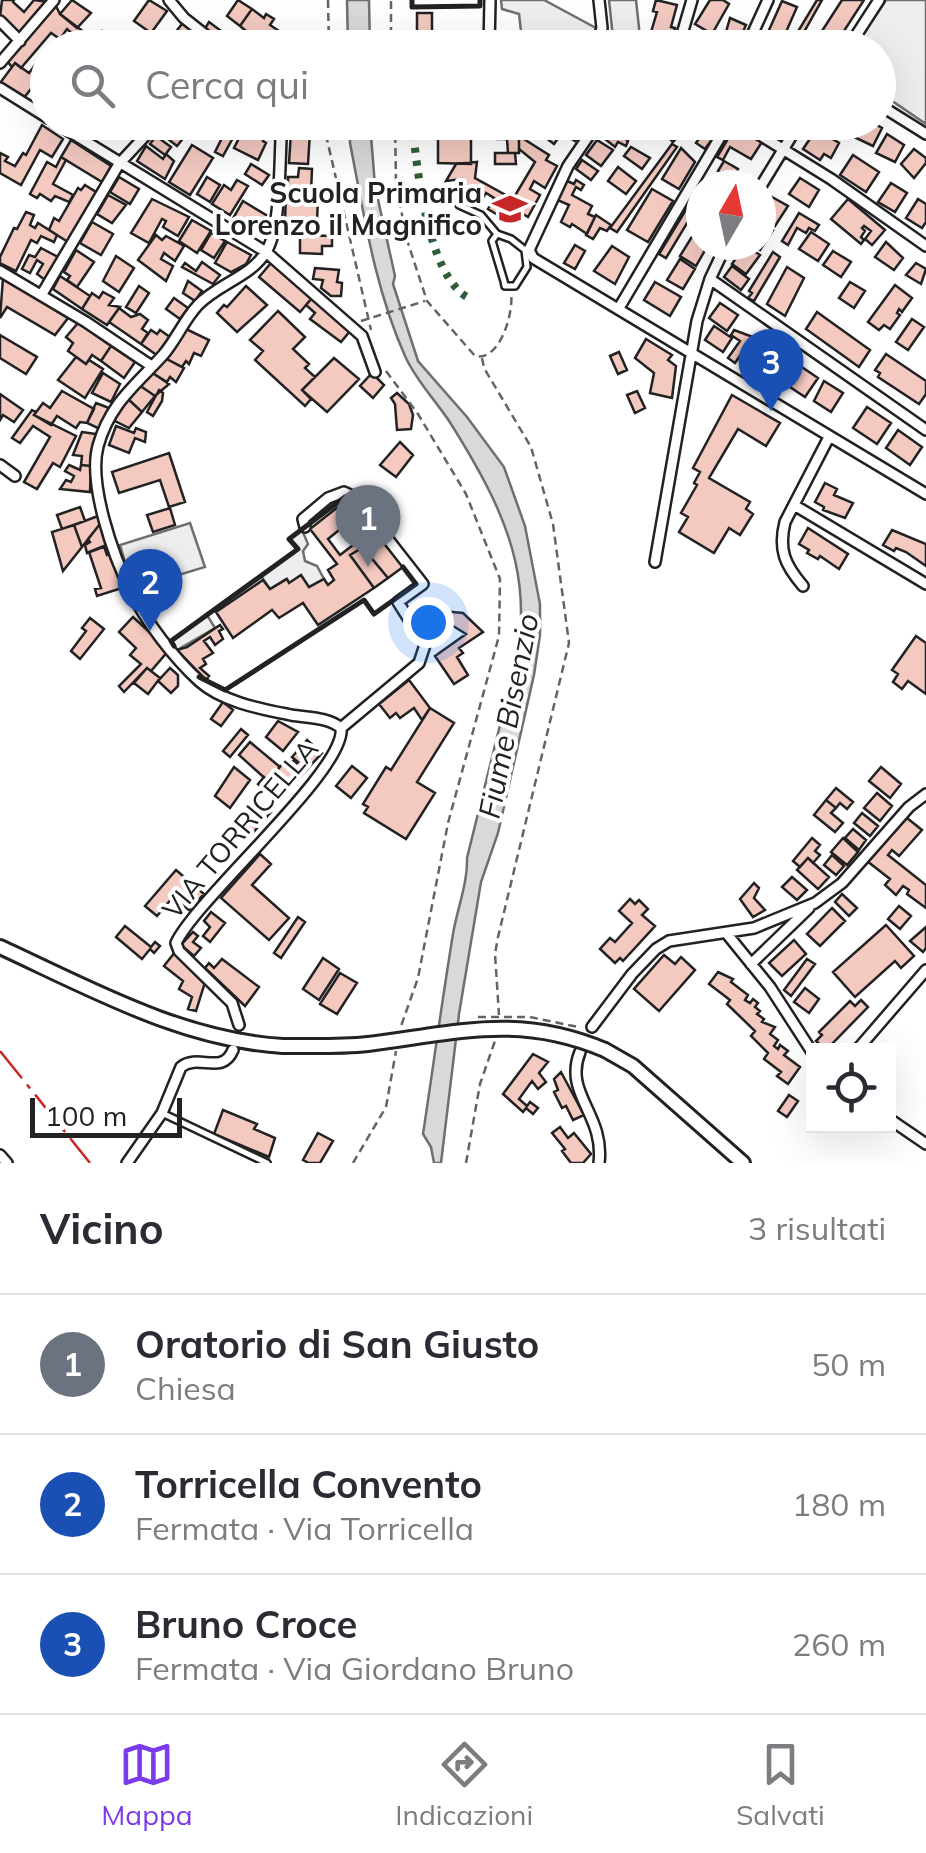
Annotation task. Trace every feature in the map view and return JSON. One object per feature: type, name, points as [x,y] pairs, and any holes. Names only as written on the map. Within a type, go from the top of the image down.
[{"type":"street","points":[[0,63],[54,0]]},
{"type":"street","points":[[169,0],[199,30]]},
{"type":"street","points":[[489,30],[490,0]]},
{"type":"street","points":[[599,0],[601,30]]},
{"type":"street","points":[[683,30],[692,0]]},
{"type":"street","points":[[754,30],[768,0]]},
{"type":"street","points":[[860,30],[880,0]]},
{"type":"street","points":[[0,22],[20,41]]},
{"type":"street","points":[[0,88],[30,107]]},
{"type":"street","points":[[896,115],[926,134]]},
{"type":"street","points":[[82,140],[266,252],[362,336],[379,368]]},
{"type":"street","points":[[42,294],[119,164],[141,140]]},
{"type":"street","points":[[266,252],[275,225],[281,140]]},
{"type":"street","points":[[584,140],[527,250],[534,258],[926,494]]},
{"type":"street","points":[[619,308],[718,140]]},
{"type":"street","points":[[770,140],[926,246]]},
{"type":"street","points":[[771,170],[789,140]]},
{"type":"street","name":"VIA TORRICELLA","points":[[239,1025],[232,1003],[179,951],[177,939],[300,796],[336,749],[342,737],[341,728],[334,723],[257,707],[210,689],[187,667],[142,612],[131,592],[105,516],[95,467],[99,442],[111,414],[150,365],[162,356],[194,308],[213,291],[254,267],[266,252]]},
{"type":"street","points":[[656,562],[692,352],[710,279],[719,260]]},
{"type":"street","points":[[0,271],[150,365]]},
{"type":"street","points":[[710,279],[926,430]]},
{"type":"street","points":[[804,586],[787,566],[781,549],[785,522],[829,437]]},
{"type":"street","points":[[0,465],[15,476]]},
{"type":"street","points":[[305,527],[303,518],[328,498],[344,492],[355,497],[422,584],[398,602],[425,646],[419,663],[341,728]]},
{"type":"street","points":[[794,505],[926,584]]},
{"type":"street","points":[[592,1027],[656,949],[669,941],[727,934],[787,916],[815,902],[842,883],[909,807],[926,794]]},
{"type":"street","points":[[751,964],[815,902]]},
{"type":"street","points":[[727,934],[807,1043]]},
{"type":"street","points":[[0,948],[174,1024],[225,1038],[283,1046],[351,1046],[510,1026],[560,1034],[605,1050],[634,1066],[743,1163]]},
{"type":"street","points":[[863,1043],[926,970]]},
{"type":"street","points":[[126,1163],[162,1113],[185,1064],[220,1064],[233,1050]]},
{"type":"street","points":[[580,1052],[574,1078],[598,1126],[599,1163]]},
{"type":"street","points":[[896,1123],[926,1144]]},
{"type":"street","points":[[0,1155],[8,1163]]},
{"type":"lane","points":[[458,198],[459,205],[482,215],[497,234],[527,250],[522,278],[515,286],[504,281],[492,241],[497,234]]},
{"type":"lane","points":[[162,1113],[267,1163]]},
{"type":"path","points":[[328,0],[329,30]]},
{"type":"path","points":[[391,30],[392,0]]},
{"type":"path","points":[[327,140],[372,336]]},
{"type":"path","points":[[395,140],[396,184],[407,240],[427,301],[475,356],[490,356],[498,346],[513,304],[510,286]]},
{"type":"path","points":[[368,320],[427,301]]},
{"type":"path","points":[[466,1163],[480,1084],[495,1040],[500,1009],[495,954],[498,938],[569,642],[553,524],[531,447],[484,368],[482,358]]},
{"type":"path","points":[[379,368],[418,414],[466,494],[500,578],[502,613],[500,636],[448,824],[418,978],[398,1035]]},
{"type":"path","points":[[353,1163],[386,1107],[396,1050]]},
{"type":"shaded area","points":[[501,0],[544,0],[596,28],[521,30],[519,14],[502,9]]},
{"type":"shaded area","points":[[609,0],[636,0],[639,30],[612,30]]},
{"type":"shaded area","points":[[886,0],[926,0],[926,124],[896,104],[896,30],[866,30]]},
{"type":"shaded area","points":[[190,523],[205,567],[133,589],[120,545]]},
{"type":"shaded area","points":[[302,530],[308,544],[303,551],[305,561],[317,566],[324,579],[309,587],[286,579],[270,589],[261,576],[297,550],[289,539]]},
{"type":"shaded area","points":[[207,615],[215,628],[177,650],[171,641]]},
{"type":"water","points":[[347,0],[369,0],[370,30],[348,30]]},
{"type":"water","name":"Fiume Bisenzio","points":[[371,140],[375,186],[395,276],[393,284],[418,361],[504,467],[525,526],[540,604],[534,675],[498,833],[481,882],[459,1014],[441,1163],[434,1163],[423,1134],[467,858],[515,668],[520,594],[515,560],[491,494],[451,424],[410,365],[395,331],[378,278],[350,143]]},
{"type":"building","points":[[2,0],[14,0],[24,12],[34,0],[48,2],[20,34],[0,17]]},
{"type":"building","points":[[72,0],[91,13],[77,28],[60,14]]},
{"type":"building","points":[[149,0],[167,11],[153,30],[134,21]]},
{"type":"building","points":[[238,0],[252,9],[240,26],[227,16]]},
{"type":"building","points":[[656,0],[677,5],[671,27],[674,30],[652,30],[657,12],[653,11]]},
{"type":"building","points":[[710,0],[729,4],[714,30],[695,24]]},
{"type":"building","points":[[817,0],[822,0],[805,30],[799,30]]},
{"type":"building","points":[[842,0],[864,0],[845,30],[823,30]]},
{"type":"building","points":[[782,1],[797,7],[787,30],[769,30]]},
{"type":"building","points":[[56,6],[60,14],[81,30],[67,29],[35,30]]},
{"type":"building","points":[[252,9],[264,18],[266,14],[274,19],[270,25],[278,30],[245,30],[240,26]]},
{"type":"building","points":[[417,13],[432,13],[432,30],[417,30]]},
{"type":"building","points":[[730,18],[746,25],[744,30],[727,30]]},
{"type":"building","points":[[185,20],[197,30],[177,30]]},
{"type":"building","points":[[209,22],[220,30],[204,30]]},
{"type":"building","points":[[30,35],[30,58],[21,68],[15,63],[12,67],[7,61]]},
{"type":"building","points":[[15,63],[30,72],[30,90],[23,99],[0,83]]},
{"type":"building","points":[[34,140],[62,140],[52,157],[40,150],[21,185],[0,173],[0,153],[15,166],[23,153],[26,155]]},
{"type":"building","points":[[71,140],[111,166],[102,182],[61,157]]},
{"type":"building","points":[[161,140],[171,147],[165,155],[150,144]]},
{"type":"building","points":[[221,140],[232,140],[223,156],[215,152]]},
{"type":"building","points":[[238,140],[266,143],[258,160],[234,148]]},
{"type":"building","points":[[290,140],[310,140],[308,164],[289,163]]},
{"type":"building","points":[[438,140],[471,140],[471,164],[438,163]]},
{"type":"building","points":[[507,140],[519,140],[519,153],[508,153]]},
{"type":"building","points":[[519,140],[525,140],[549,155],[546,160],[557,166],[545,188],[534,181],[530,189],[540,195],[528,217],[515,209],[508,221],[488,209],[494,198],[486,193],[479,204],[458,191],[462,179],[446,181],[456,164],[477,162],[475,178],[513,199],[535,162],[519,149]]},
{"type":"building","points":[[597,140],[613,150],[601,166],[586,155]]},
{"type":"building","points":[[606,140],[628,141],[626,146],[618,142],[615,147]]},
{"type":"building","points":[[698,140],[712,140],[705,149],[696,143]]},
{"type":"building","points":[[727,140],[762,142],[751,159],[730,147],[723,160],[717,157]]},
{"type":"building","points":[[809,140],[839,143],[831,158],[824,154],[820,160],[803,149]]},
{"type":"building","points":[[884,140],[896,140],[904,145],[895,162],[876,153]]},
{"type":"building","points":[[672,144],[677,147],[617,232],[610,228]]},
{"type":"building","points":[[192,145],[213,158],[190,195],[169,182]]},
{"type":"building","points":[[146,146],[163,159],[166,154],[174,161],[165,179],[137,161]]},
{"type":"building","points":[[631,147],[650,158],[642,169],[624,156]]},
{"type":"building","points":[[681,148],[695,162],[686,170],[679,189],[662,179]]},
{"type":"building","points":[[914,149],[926,158],[926,163],[914,178],[901,164]]},
{"type":"building","points":[[495,153],[515,153],[516,164],[495,164]]},
{"type":"building","points":[[853,155],[879,172],[866,192],[840,175]]},
{"type":"building","points":[[61,157],[66,160],[53,184],[73,195],[69,202],[55,196],[51,201],[40,194],[37,198],[30,194],[47,162],[56,167]]},
{"type":"building","points":[[582,160],[598,171],[591,180],[576,169]]},
{"type":"building","points":[[724,161],[738,169],[737,170],[719,170]]},
{"type":"building","points":[[251,164],[269,175],[262,185],[245,174]]},
{"type":"building","points":[[618,167],[636,181],[626,194],[608,181]]},
{"type":"building","points":[[299,168],[312,169],[311,193],[288,192],[288,177],[298,177]]},
{"type":"building","points":[[119,177],[139,189],[130,204],[110,192]]},
{"type":"building","points":[[207,177],[220,185],[210,202],[197,194]]},
{"type":"building","points":[[800,178],[819,190],[809,207],[789,194]]},
{"type":"building","points":[[237,180],[248,186],[230,215],[212,204],[224,185],[231,190]]},
{"type":"building","points":[[565,180],[584,185],[581,190],[576,187],[572,195],[592,206],[588,214],[595,217],[587,234],[561,222],[569,205],[555,199]]},
{"type":"building","points":[[891,183],[907,193],[895,212],[878,202]]},
{"type":"building","points":[[85,185],[96,192],[68,242],[49,230],[54,218],[59,221],[78,188],[81,190]]},
{"type":"building","points":[[652,189],[673,201],[648,242],[627,230]]},
{"type":"building","points":[[108,195],[126,205],[112,223],[97,214]]},
{"type":"building","points":[[286,197],[318,198],[317,221],[285,219]]},
{"type":"building","points":[[152,199],[189,217],[178,236],[163,227],[166,221],[162,219],[149,243],[131,233]]},
{"type":"building","points":[[776,199],[788,206],[776,224]]},
{"type":"building","points":[[848,199],[885,230],[872,245],[865,239],[871,231],[864,226],[861,244],[831,219]]},
{"type":"building","points":[[918,199],[926,204],[922,228],[906,218]]},
{"type":"building","points":[[243,201],[266,215],[255,234],[232,220]]},
{"type":"building","points":[[686,210],[686,225],[666,258],[659,254]]},
{"type":"building","points":[[26,212],[34,215],[30,225],[35,228],[38,223],[57,235],[54,242],[41,236],[37,243],[31,240],[16,271],[0,263],[0,257]]},
{"type":"building","points":[[799,213],[819,225],[815,231],[809,228],[806,233],[797,228],[788,245],[782,241]]},
{"type":"building","points":[[596,215],[611,225],[607,231],[600,228],[593,239],[586,235]]},
{"type":"building","points":[[192,220],[211,231],[197,253],[179,241]]},
{"type":"building","points":[[92,222],[113,234],[101,255],[80,243]]},
{"type":"building","points":[[811,232],[829,244],[818,261],[799,249]]},
{"type":"building","points":[[211,233],[225,241],[214,258],[201,250]]},
{"type":"building","points":[[156,235],[184,246],[175,261],[164,253],[161,259],[173,266],[166,281],[138,260]]},
{"type":"building","points":[[300,235],[332,236],[332,246],[322,246],[322,254],[300,253]]},
{"type":"building","points":[[227,242],[251,255],[246,264],[231,272],[215,263]]},
{"type":"building","points":[[886,242],[903,258],[894,270],[875,257]]},
{"type":"building","points":[[575,245],[585,251],[575,269],[564,263]]},
{"type":"building","points":[[612,246],[629,257],[615,284],[594,271]]},
{"type":"building","points":[[41,248],[58,257],[45,280],[37,274],[43,264],[37,260],[30,273],[22,269],[29,255],[35,257]]},
{"type":"building","points":[[76,250],[94,262],[77,287],[64,272]]},
{"type":"building","points":[[833,251],[851,262],[841,277],[823,265]]},
{"type":"building","points":[[776,254],[780,257],[754,301],[748,298],[752,293],[749,291],[768,260],[776,260]]},
{"type":"building","points":[[116,256],[134,268],[119,292],[103,281]]},
{"type":"building","points":[[680,259],[695,269],[683,289],[667,280]]},
{"type":"building","points":[[735,260],[756,260],[746,274],[732,264]]},
{"type":"building","points":[[202,262],[220,275],[213,284],[182,267],[185,263],[196,271]]},
{"type":"building","points":[[271,263],[313,297],[300,312],[259,277]]},
{"type":"building","points":[[916,263],[926,269],[921,284],[906,275]]},
{"type":"building","points":[[732,266],[749,279],[741,290],[724,277]]},
{"type":"building","points":[[787,267],[804,278],[785,316],[767,304]]},
{"type":"building","points":[[315,268],[339,270],[341,296],[331,296],[321,288],[323,280],[313,279]]},
{"type":"building","points":[[60,276],[90,296],[82,309],[53,289]]},
{"type":"building","points":[[3,278],[68,318],[55,335],[7,307],[0,318]]},
{"type":"building","points":[[188,281],[202,291],[195,301],[183,293]]},
{"type":"building","points":[[655,282],[681,297],[670,316],[644,300]]},
{"type":"building","points":[[850,282],[865,291],[854,308],[839,298]]},
{"type":"building","points":[[895,285],[912,298],[902,312],[899,309],[900,315],[890,329],[884,325],[879,330],[868,322]]},
{"type":"building","points":[[139,286],[149,293],[136,313],[126,307]]},
{"type":"building","points":[[246,286],[267,305],[237,332],[217,313]]},
{"type":"building","points":[[103,292],[114,298],[109,305],[120,307],[107,325],[82,309],[92,293],[99,298]]},
{"type":"building","points":[[313,297],[350,331],[341,342],[310,319],[315,313],[306,305]]},
{"type":"building","points":[[174,298],[188,308],[180,319],[166,309]]},
{"type":"building","points":[[720,303],[738,315],[727,331],[709,318]]},
{"type":"building","points":[[119,308],[131,317],[140,314],[148,320],[142,329],[148,333],[141,344],[109,322]]},
{"type":"building","points":[[278,311],[305,337],[293,349],[309,364],[305,368],[315,377],[302,390],[311,399],[305,406],[255,360],[263,351],[250,340]]},
{"type":"building","points":[[817,312],[870,350],[859,367],[806,329]]},
{"type":"building","points":[[912,319],[924,327],[908,350],[896,342]]},
{"type":"building","points":[[78,323],[111,346],[101,361],[92,355],[86,364],[68,351],[73,343],[66,337]]},
{"type":"building","points":[[714,326],[732,338],[723,352],[705,340]]},
{"type":"building","points":[[186,329],[209,340],[201,356],[194,353],[189,364],[186,361],[182,367],[165,358]]},
{"type":"building","points":[[151,330],[157,334],[160,330],[170,337],[158,356],[141,344]]},
{"type":"building","points":[[734,330],[753,337],[735,363],[728,358],[740,341],[731,335]]},
{"type":"building","points":[[0,335],[37,357],[26,374],[0,358]]},
{"type":"building","points":[[759,338],[818,378],[805,397],[746,358]]},
{"type":"building","points":[[646,339],[672,355],[668,360],[676,366],[672,398],[650,393],[654,373],[635,358]]},
{"type":"building","points":[[111,346],[135,362],[124,378],[101,361]]},
{"type":"building","points":[[619,352],[627,370],[618,374],[610,356]]},
{"type":"building","points":[[886,354],[926,381],[926,394],[919,404],[878,377],[880,373],[875,370]]},
{"type":"building","points":[[76,357],[103,369],[85,398],[58,380]]},
{"type":"building","points":[[165,358],[184,368],[176,382],[170,377],[167,382],[151,372]]},
{"type":"building","points":[[334,358],[359,379],[327,412],[302,390]]},
{"type":"building","points":[[151,372],[169,384],[155,396],[139,385]]},
{"type":"building","points":[[103,373],[120,384],[111,402],[92,393]]},
{"type":"building","points":[[372,373],[384,385],[373,398],[360,386]]},
{"type":"building","points":[[824,381],[843,393],[831,412],[814,401]]},
{"type":"building","points":[[139,385],[155,396],[142,412],[127,398]]},
{"type":"building","points":[[159,390],[163,393],[162,401],[153,416],[147,412]]},
{"type":"building","points":[[62,391],[94,409],[87,423],[80,422],[76,428],[57,416],[51,425],[34,415],[43,403],[50,408]]},
{"type":"building","points":[[637,391],[645,408],[635,413],[627,395]]},
{"type":"building","points":[[397,393],[409,404],[413,415],[411,429],[397,430],[391,398]]},
{"type":"building","points":[[0,394],[23,410],[14,422],[3,415],[0,420]]},
{"type":"building","points":[[732,395],[780,423],[766,446],[738,429],[709,478],[750,502],[746,509],[753,514],[740,535],[729,528],[714,553],[679,532],[688,517],[681,513],[697,485],[694,483],[700,472],[693,468]]},
{"type":"building","points":[[127,398],[142,412],[129,428],[111,419]]},
{"type":"building","points":[[96,403],[109,408],[100,429],[87,423]]},
{"type":"building","points":[[867,407],[891,423],[877,444],[853,428]]},
{"type":"building","points":[[32,410],[34,415],[76,436],[60,467],[53,463],[37,489],[24,482],[50,437],[33,426],[20,443],[12,438]]},
{"type":"building","points":[[116,426],[134,433],[136,428],[146,432],[145,442],[135,438],[129,453],[109,445]]},
{"type":"building","points":[[898,430],[922,447],[910,465],[886,448]]},
{"type":"building","points":[[82,432],[96,434],[91,466],[81,465],[82,456],[73,455]]},
{"type":"building","points":[[400,442],[413,455],[396,477],[380,465]]},
{"type":"building","points":[[169,453],[185,502],[169,507],[160,480],[119,493],[112,472]]},
{"type":"building","points":[[69,465],[80,470],[81,465],[91,466],[90,492],[60,489],[74,476],[65,471]]},
{"type":"building","points":[[825,483],[837,489],[834,495],[853,503],[845,518],[823,510],[815,502]]},
{"type":"building","points":[[343,503],[376,547],[384,542],[403,567],[388,578],[364,549],[367,546],[363,541],[358,545],[360,549],[350,555],[374,588],[318,625],[303,603],[279,618],[272,610],[233,638],[216,612],[263,580],[270,589],[301,575],[309,587],[324,579],[328,585],[334,580],[328,570],[337,564],[310,529]],"holes":[[[344,526],[357,542],[340,555],[328,539]]]},
{"type":"building","points":[[80,507],[85,521],[62,529],[57,515]]},
{"type":"building","points":[[170,508],[175,525],[153,532],[147,515]]},
{"type":"building","points":[[98,516],[100,524],[82,547],[74,525]]},
{"type":"building","points":[[100,524],[106,546],[87,553],[85,545]]},
{"type":"building","points":[[74,525],[82,547],[63,571],[52,532]]},
{"type":"building","points":[[808,528],[848,554],[839,569],[820,556],[818,559],[807,553],[809,550],[799,544]]},
{"type":"building","points":[[892,530],[926,544],[926,566],[906,552],[883,545]]},
{"type":"building","points":[[363,541],[367,546],[364,549],[388,578],[374,588],[350,555],[360,549],[358,545]]},
{"type":"building","points":[[104,546],[107,555],[111,554],[122,588],[97,596],[95,589],[101,588],[89,552]]},
{"type":"building","points":[[442,611],[463,613],[483,632],[459,648],[463,653],[457,657],[468,675],[454,684],[435,656],[466,634],[442,619],[424,637],[416,624]]},
{"type":"building","points":[[133,617],[169,650],[151,671],[147,668],[124,692],[119,686],[141,664],[130,655],[136,648],[119,632]]},
{"type":"building","points":[[90,618],[104,629],[80,659],[71,651],[86,631],[82,628]]},
{"type":"building","points":[[220,625],[223,639],[215,645],[210,637],[204,641],[213,653],[203,659],[206,664],[200,668],[209,676],[206,680],[177,650]]},
{"type":"building","points":[[916,636],[926,643],[926,694],[908,681],[902,689],[893,682],[898,674],[892,670]]},
{"type":"building","points":[[147,668],[160,678],[148,694],[134,683]]},
{"type":"building","points":[[170,668],[178,675],[178,686],[171,693],[158,681]]},
{"type":"building","points":[[409,680],[430,708],[422,720],[414,708],[400,718],[396,713],[390,718],[379,704]]},
{"type":"building","points":[[223,702],[233,710],[221,726],[211,719]]},
{"type":"building","points":[[430,708],[454,723],[417,782],[435,793],[406,839],[364,813],[368,807],[363,804],[386,767],[391,770]]},
{"type":"building","points":[[278,721],[298,732],[283,751],[266,737]]},
{"type":"building","points":[[241,729],[248,735],[230,757],[223,751]]},
{"type":"building","points":[[307,740],[322,753],[278,801],[258,784],[264,777],[268,781],[282,764],[287,768],[293,761],[296,764],[292,757]]},
{"type":"building","points":[[250,742],[280,767],[268,781],[239,755]]},
{"type":"building","points":[[352,766],[367,778],[351,798],[336,786]]},
{"type":"building","points":[[234,767],[250,780],[230,808],[215,796]]},
{"type":"building","points":[[881,767],[901,784],[890,798],[869,781]]},
{"type":"building","points":[[836,788],[853,802],[847,809],[840,803],[836,808],[826,800]]},
{"type":"building","points":[[877,793],[892,806],[880,821],[864,808]]},
{"type":"building","points":[[254,798],[271,812],[252,834],[235,820]]},
{"type":"building","points":[[826,800],[836,808],[831,813],[843,823],[835,832],[814,815]]},
{"type":"building","points":[[862,813],[878,826],[870,836],[854,823]]},
{"type":"building","points":[[907,818],[922,830],[899,856],[892,850],[888,855],[926,885],[926,908],[907,894],[909,890],[903,886],[896,895],[885,885],[890,879],[867,861]]},
{"type":"building","points":[[853,829],[866,840],[859,850],[845,838]]},
{"type":"building","points":[[812,838],[820,845],[815,851],[820,855],[813,863],[808,858],[800,867],[793,861]]},
{"type":"building","points":[[843,838],[858,852],[847,865],[831,852]]},
{"type":"building","points":[[260,854],[271,864],[252,885],[289,918],[269,940],[221,898]]},
{"type":"building","points":[[832,855],[844,866],[836,875],[824,865]]},
{"type":"building","points":[[808,858],[829,877],[818,889],[797,870]]},
{"type":"building","points":[[176,870],[204,894],[189,910],[173,897],[157,916],[145,906]]},
{"type":"building","points":[[792,877],[807,890],[797,900],[782,887]]},
{"type":"building","points":[[754,883],[759,888],[754,898],[765,910],[753,917],[740,899]]},
{"type":"building","points":[[842,894],[857,908],[849,916],[835,902]]},
{"type":"building","points":[[630,899],[635,904],[639,900],[648,909],[642,915],[655,926],[623,961],[620,958],[615,963],[600,949],[610,938],[615,942],[632,923],[619,911]]},
{"type":"building","points":[[899,906],[911,916],[900,929],[888,919]]},
{"type":"building","points":[[832,908],[845,921],[820,946],[807,934]]},
{"type":"building","points":[[211,912],[225,923],[210,942],[203,936],[210,927],[204,921]]},
{"type":"building","points":[[298,917],[305,922],[281,958],[274,953]]},
{"type":"building","points":[[886,925],[914,956],[901,968],[895,961],[855,997],[833,972]]},
{"type":"building","points":[[125,926],[151,947],[155,942],[160,946],[154,953],[150,949],[142,959],[116,937]]},
{"type":"building","points":[[926,927],[926,948],[923,952],[910,941]]},
{"type":"building","points":[[193,932],[198,936],[193,942],[201,948],[194,956],[181,945]]},
{"type":"building","points":[[794,940],[806,954],[782,976],[769,963]]},
{"type":"building","points":[[175,952],[206,979],[196,1011],[188,1009],[192,997],[179,989],[183,981],[164,966]]},
{"type":"building","points":[[664,955],[675,964],[681,957],[695,970],[659,1011],[634,989]]},
{"type":"building","points":[[323,958],[339,969],[319,1000],[303,989]]},
{"type":"building","points":[[222,959],[259,987],[245,1006],[205,968],[209,963],[214,968]]},
{"type":"building","points":[[807,959],[815,964],[791,996],[784,990]]},
{"type":"building","points":[[718,972],[733,979],[731,982],[748,995],[745,1000],[758,1003],[755,1007],[764,1019],[762,1022],[775,1027],[770,1034],[778,1040],[774,1046],[788,1051],[784,1055],[800,1067],[788,1084],[777,1076],[781,1072],[764,1059],[768,1053],[751,1036],[755,1031],[727,1004],[730,1000],[709,984]]},
{"type":"building","points":[[340,973],[357,983],[337,1014],[320,1004]]},
{"type":"building","points":[[805,988],[819,999],[809,1013],[794,1002]]},
{"type":"building","points":[[861,1000],[868,1007],[833,1043],[816,1041],[822,1035],[819,1032],[850,1001],[855,1006]]},
{"type":"building","points":[[533,1054],[548,1062],[539,1073],[546,1082],[538,1089],[532,1081],[519,1099],[538,1108],[533,1114],[526,1108],[523,1112],[503,1094]]},
{"type":"building","points":[[561,1072],[584,1115],[573,1120],[554,1092],[558,1090],[554,1079]]},
{"type":"building","points":[[789,1095],[798,1101],[787,1117],[778,1111]]},
{"type":"building","points":[[223,1110],[257,1124],[254,1129],[275,1138],[269,1157],[214,1134]]},
{"type":"building","points":[[560,1127],[568,1138],[574,1133],[591,1154],[583,1163],[571,1163],[562,1151],[565,1149],[552,1133]]},
{"type":"building","points":[[318,1133],[333,1141],[320,1163],[309,1163],[303,1160]]},
{"type":"hedge","points":[[414,140],[434,246],[456,288],[471,299]]},
{"type":"wall","points":[[412,0],[412,7],[480,6],[480,0]]},
{"type":"wall","points":[[174,646],[171,641],[298,549],[289,539],[345,497],[374,537],[377,533],[384,542]]},
{"type":"wall","points":[[199,677],[225,690],[364,600],[374,614],[416,584],[403,567]]},
{"type":"power","points":[[0,1051],[90,1163]]},
{"type":"place","name":"Scuola Primaria Lorenzo il Magnifico","points":[[510,209]]},
{"type":"place","name":"Bruno Croce","points":[[771,411]]},
{"type":"place","name":"Oratorio di San Giusto","points":[[368,567]]},
{"type":"place","name":"Torricella Convento","points":[[150,631]]}]
